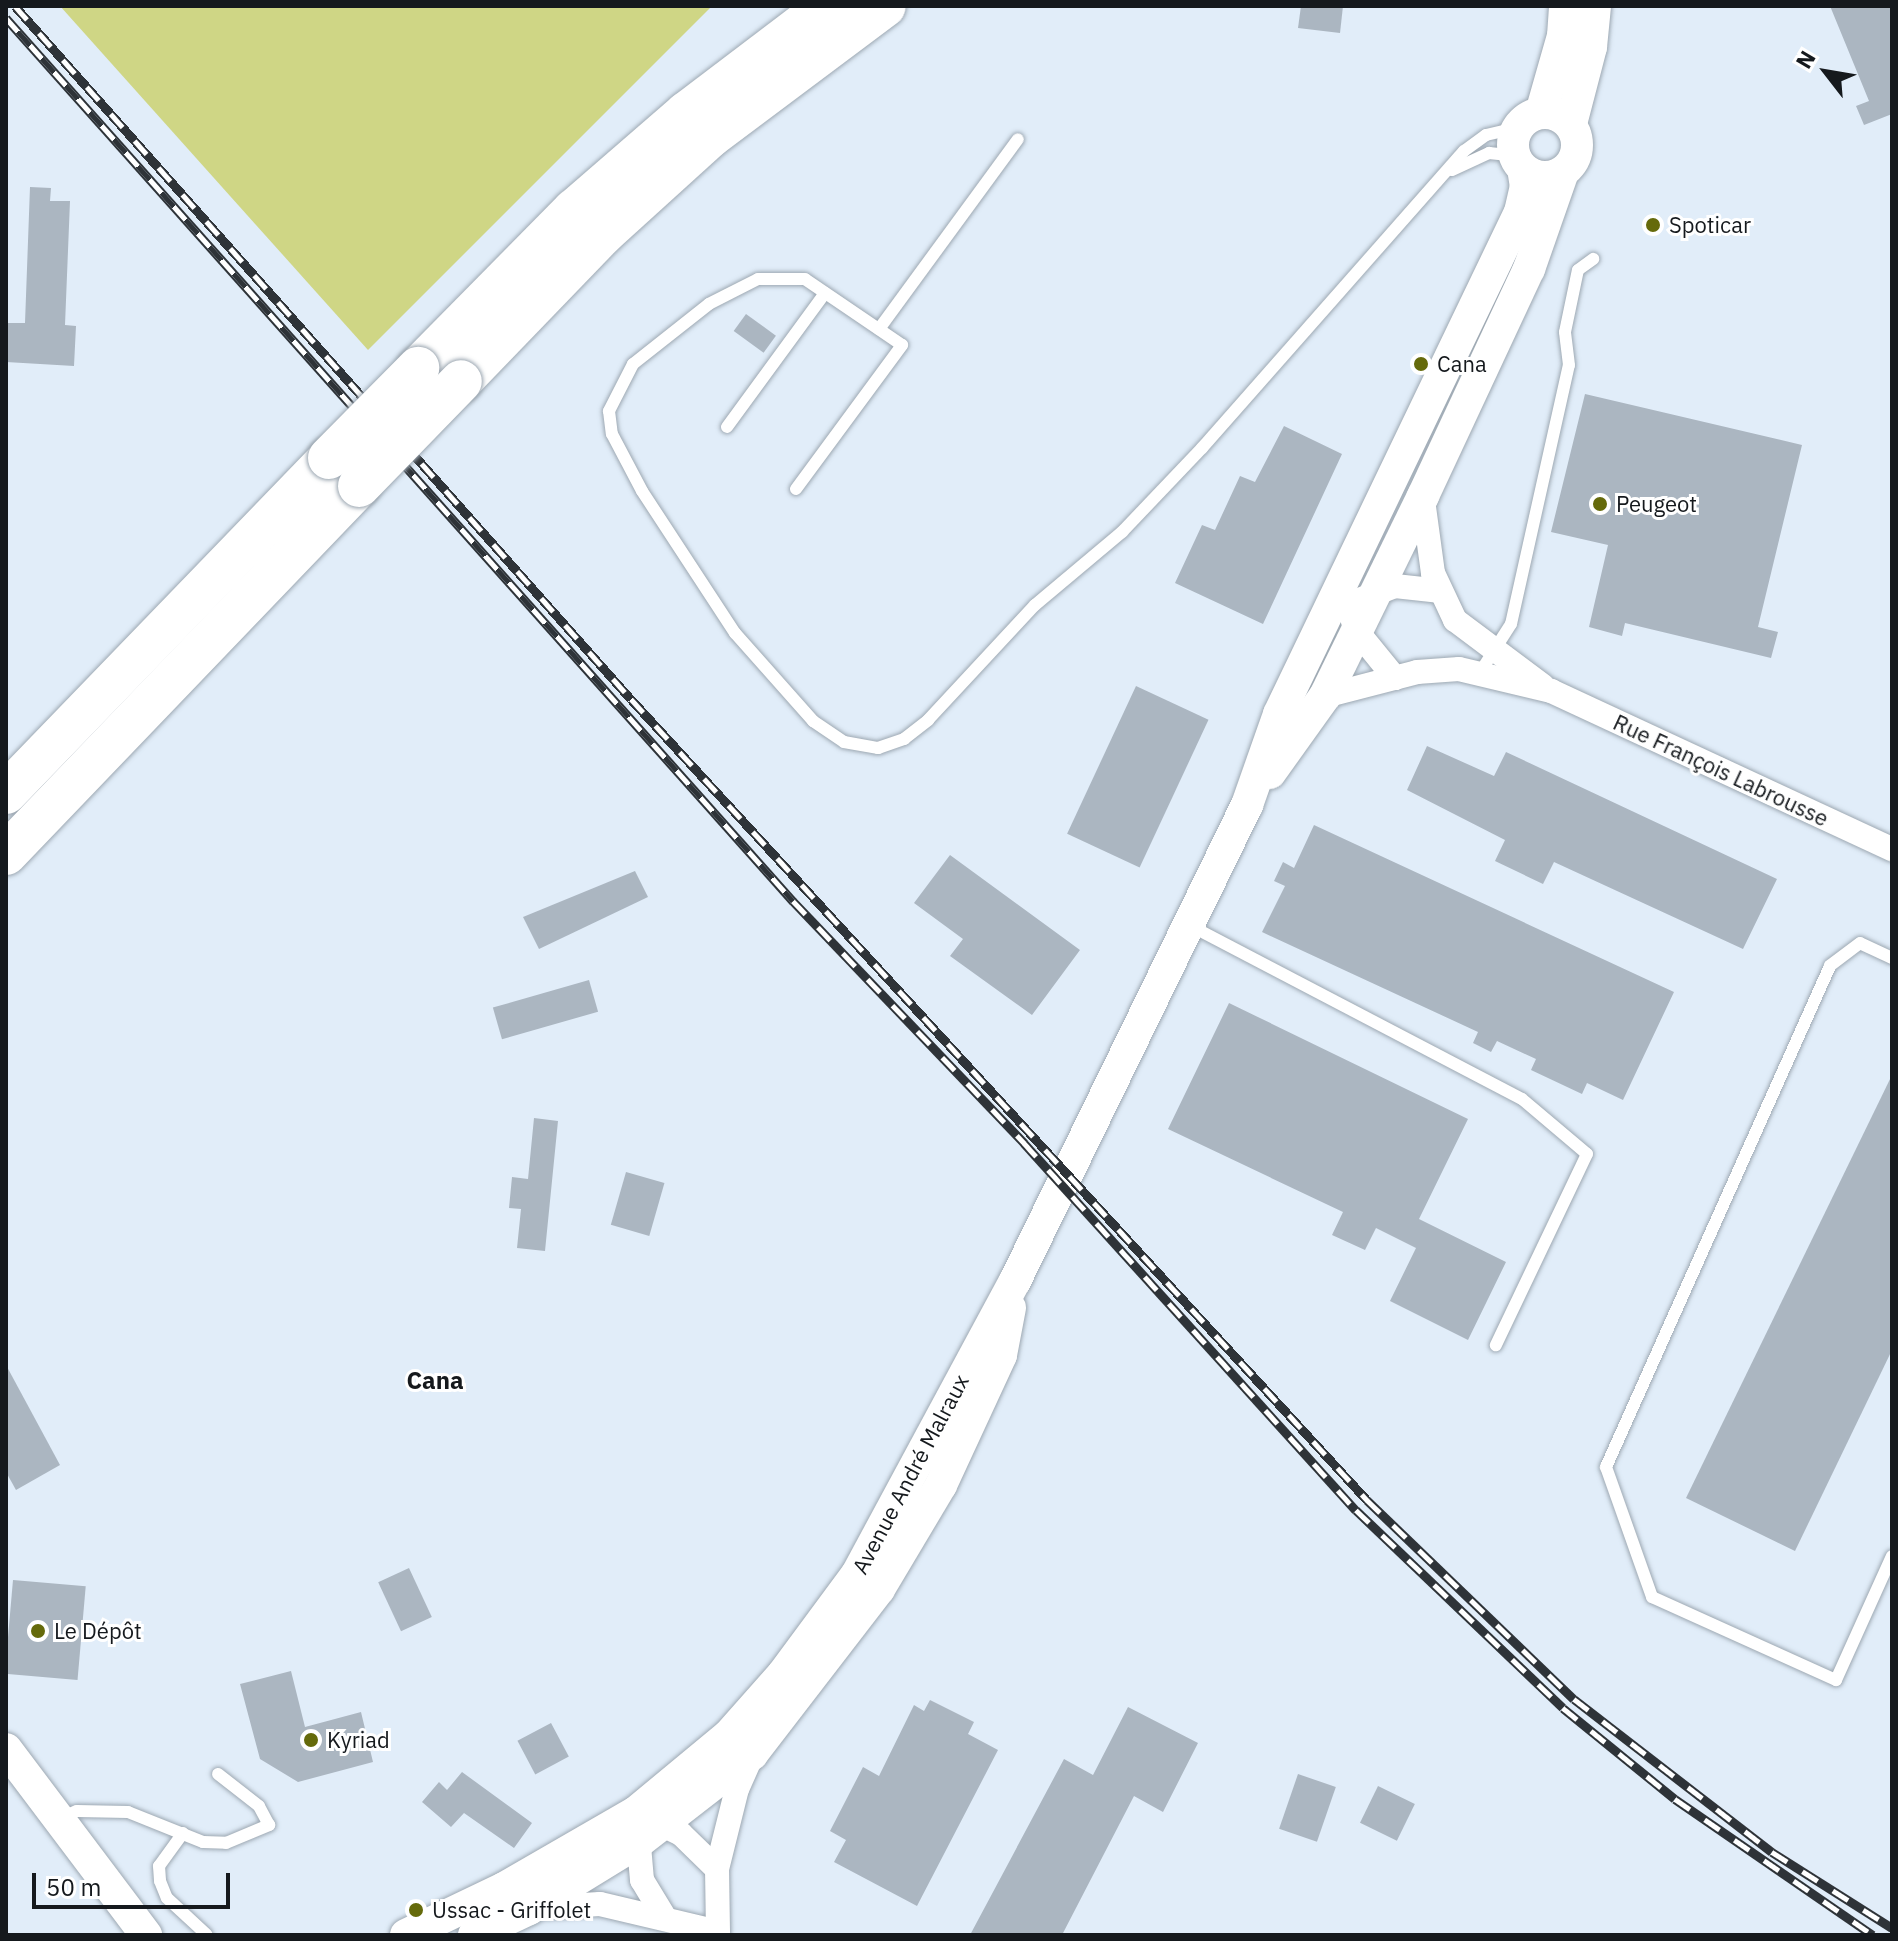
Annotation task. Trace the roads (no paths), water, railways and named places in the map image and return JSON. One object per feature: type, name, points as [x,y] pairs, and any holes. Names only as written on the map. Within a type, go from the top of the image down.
[{"type":"highway","points":[[6,793],[329,458],[574,210],[686,113],[827,6]]},
{"type":"highway","points":[[6,854],[604,233],[711,136],[885,6]]},
{"type":"street","name":"Avenue André Malraux","points":[[406,1935],[504,1888],[647,1826],[783,1674],[857,1574],[1015,1281],[1247,805],[1306,659],[1520,212],[1526,187],[1525,141],[1563,36],[1565,6]]},
{"type":"street","points":[[1571,124],[1591,47],[1595,6]]},
{"type":"street","points":[[1562,175],[1545,180],[1525,141],[1564,116],[1571,124]]},
{"type":"street","name":"Avenue André Malraux","points":[[1306,659],[1359,608],[1423,496],[1529,269],[1574,140],[1571,124]]},
{"type":"street","name":"Avenue André Malraux","points":[[1247,805],[1325,696],[1386,528],[1404,459]]},
{"type":"street","name":"Rue François Labrousse","points":[[1423,496],[1423,524],[1441,591],[1455,620],[1551,691]]},
{"type":"street","points":[[1395,678],[1359,608],[1395,586],[1441,591]]},
{"type":"street","name":"Rue François Labrousse","points":[[1325,696],[1395,678],[1459,669],[1551,691],[1892,849]]},
{"type":"street","name":"Avenue André Malraux","points":[[474,1935],[529,1909],[752,1754],[879,1589],[941,1485],[1001,1355],[1015,1281]]},
{"type":"street","points":[[6,1749],[146,1935]]},
{"type":"street","points":[[529,1909],[600,1904],[720,1933],[717,1869],[737,1789],[752,1754]]},
{"type":"street","points":[[665,1918],[642,1880],[647,1826],[717,1869]]},
{"type":"lane","points":[[796,489],[902,345],[805,279],[758,279],[709,304],[633,364],[609,411],[612,434],[642,491],[735,633],[813,721],[844,742],[878,748],[904,739],[928,720],[1035,605],[1122,532],[1464,151],[1486,135],[1525,141]]},
{"type":"lane","points":[[879,329],[1018,139]]},
{"type":"lane","points":[[1449,171],[1525,141]]},
{"type":"lane","points":[[1479,674],[1511,624],[1569,365],[1565,332],[1578,270],[1593,259]]},
{"type":"lane","points":[[727,427],[825,293]]},
{"type":"lane","points":[[1189,924],[1522,1099],[1587,1154],[1496,1345]]},
{"type":"lane","points":[[1892,958],[1860,943],[1830,966],[1606,1467],[1652,1597],[1836,1680],[1892,1556]]},
{"type":"lane","points":[[58,1819],[77,1811],[128,1812],[203,1842],[226,1843],[269,1825],[259,1806],[218,1774]]},
{"type":"lane","points":[[183,1833],[159,1866],[160,1881],[167,1898],[207,1935]]},
{"type":"railway","points":[[15,6],[631,699],[1367,1500],[1574,1699],[1772,1852],[1892,1928]]},
{"type":"railway","points":[[6,18],[793,901],[1024,1143],[1356,1510],[1563,1708],[1675,1799],[1873,1935]]},
{"type":"place","name":"Spoticar","points":[[1653,225]]},
{"type":"place","name":"Cana","points":[[1421,364]]},
{"type":"place","name":"Peugeot","points":[[1600,504]]},
{"type":"place","name":"Le Dépôt","points":[[38,1631]]},
{"type":"place","name":"Kyriad","points":[[311,1740]]},
{"type":"place","name":"Ussac - Griffolet","points":[[416,1910]]},
{"type":"district","name":"Cana","points":[[435,1381]]}]
